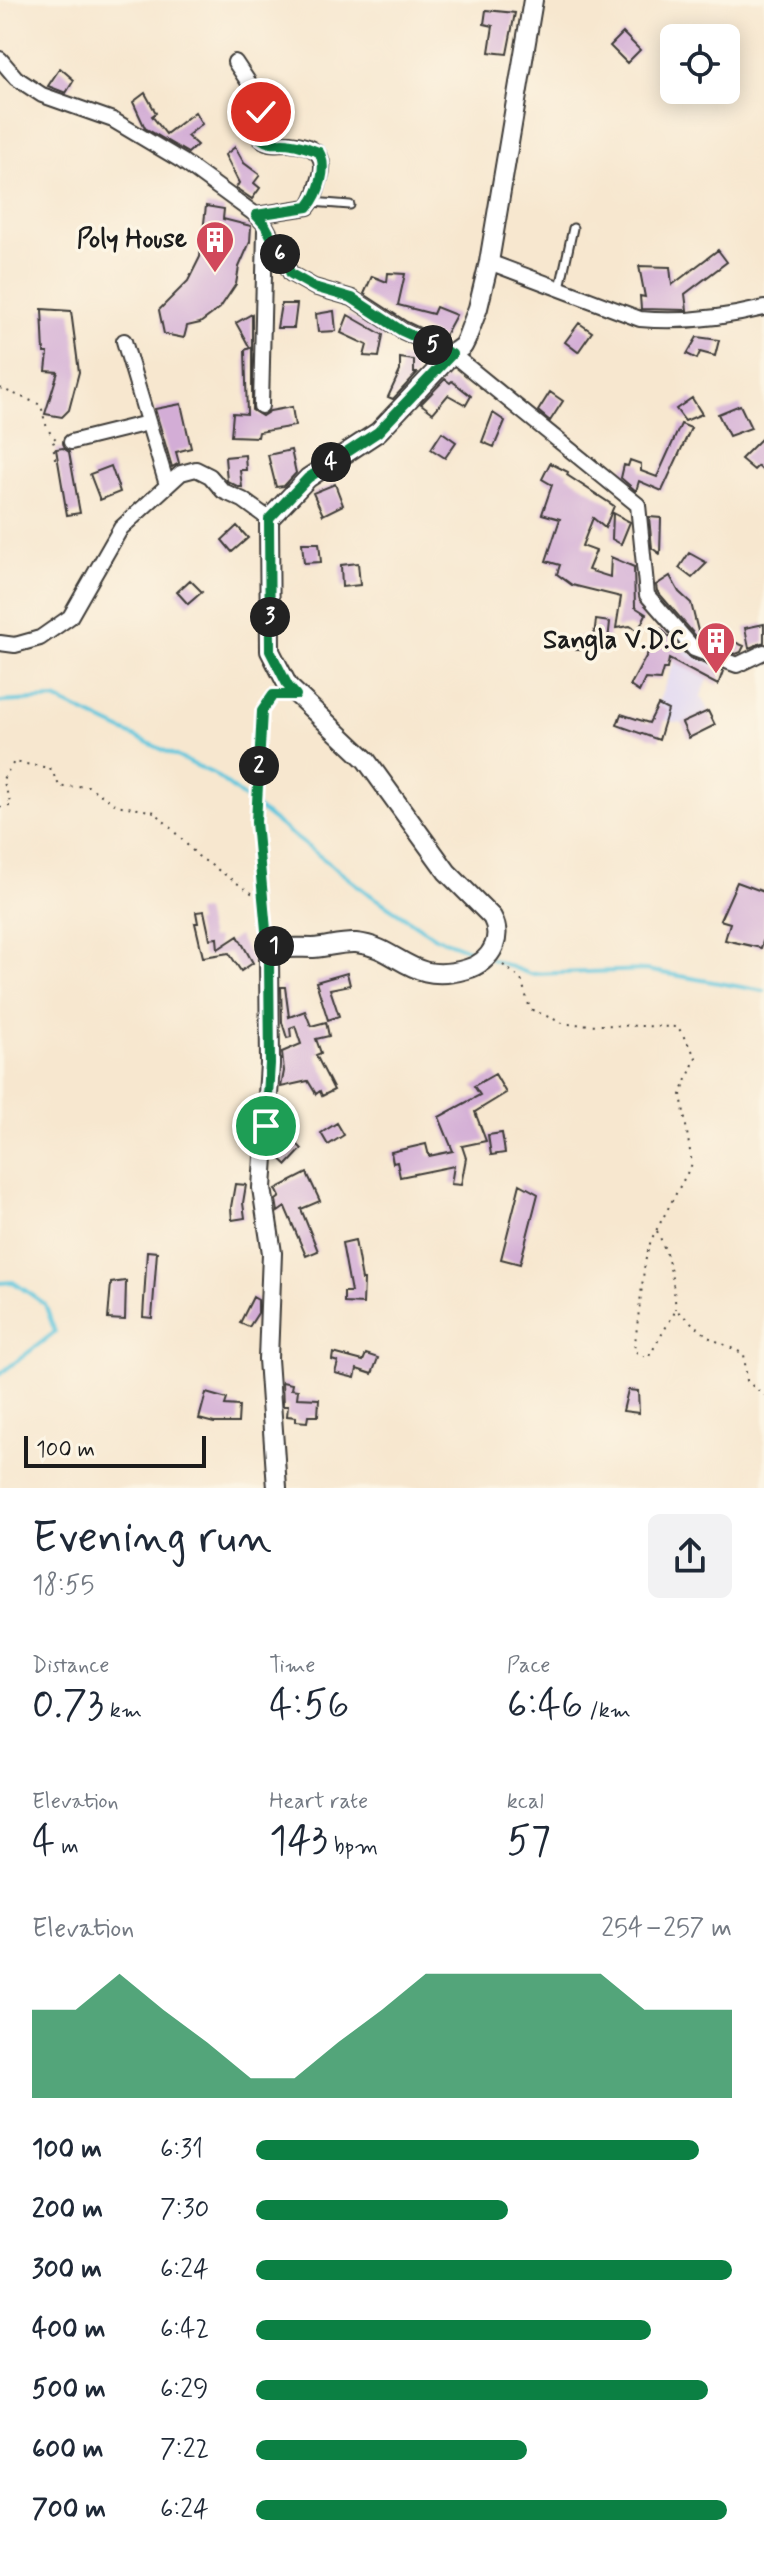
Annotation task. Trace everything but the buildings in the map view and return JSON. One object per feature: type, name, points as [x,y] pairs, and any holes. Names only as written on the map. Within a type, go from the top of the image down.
[{"type":"street","points":[[277,1488],[268,1359],[272,1253],[262,1188],[270,1064],[269,959],[276,949],[354,943],[370,946],[401,963],[431,974],[448,974],[473,967],[489,955],[496,935],[496,923],[447,872],[366,760],[288,686],[270,651],[269,519],[308,478],[378,432],[466,340],[478,308],[489,262],[533,0]]},
{"type":"street","points":[[0,59],[16,78],[42,95],[113,120],[182,161],[261,220],[291,274],[314,287],[352,298],[402,331],[452,354],[638,505],[647,595],[694,649],[737,665],[764,652]]},
{"type":"street","points":[[235,62],[259,98],[260,138],[272,145],[289,143],[319,152],[323,159],[323,169],[312,202],[304,209],[261,220]]},
{"type":"street","points":[[261,220],[261,406]]},
{"type":"street","points":[[489,262],[640,319],[725,318],[764,308]]},
{"type":"street","points":[[124,341],[167,485]]},
{"type":"street","points":[[71,442],[148,423]]},
{"type":"street","points":[[0,643],[15,645],[40,638],[70,617],[121,528],[181,473],[196,469],[210,476],[223,491],[243,500],[269,519]]},
{"type":"lane","points":[[312,202],[350,205]]},
{"type":"lane","points":[[560,288],[573,228]]},
{"type":"path","points":[[0,388],[41,405],[44,424],[58,441],[53,443],[55,459]]},
{"type":"path","points":[[276,949],[266,930],[256,822],[262,711],[273,695],[296,695]]},
{"type":"path","points":[[0,807],[11,806],[3,779],[14,762],[50,768],[60,787],[88,786],[116,805],[155,812],[198,856],[263,901]]},
{"type":"path","points":[[489,955],[521,979],[530,1009],[565,1024],[678,1027],[696,1057],[681,1094],[692,1164],[651,1240],[645,1262],[634,1351],[648,1358],[676,1310],[672,1271],[666,1248],[657,1231]]},
{"type":"path","points":[[676,1310],[710,1338],[744,1354],[747,1381],[764,1396]]},
{"type":"shaded area","points":[[680,647],[715,664],[701,696],[715,725],[689,738],[682,723],[655,719],[654,713]]},
{"type":"waterway","points":[[0,702],[55,699],[214,774],[366,892],[435,937],[479,954]]},
{"type":"waterway","points":[[491,959],[530,974],[646,970],[764,991]]},
{"type":"waterway","points":[[0,1283],[13,1282],[45,1304],[55,1332],[0,1374]]},
{"type":"place","name":"Poly House","points":[[215,274]]},
{"type":"place","name":"Sangla V.D.C","points":[[716,675]]},
{"type":"route","points":[[261,112],[260,138],[263,142],[272,145],[289,143],[319,152],[323,159],[323,169],[308,207],[256,215],[265,225],[291,274],[314,287],[352,298],[402,331],[452,354],[378,432],[308,478],[269,519],[270,651],[296,695],[273,695],[262,711],[256,822],[266,930],[276,949],[269,959],[270,1064],[266,1126]]}]
